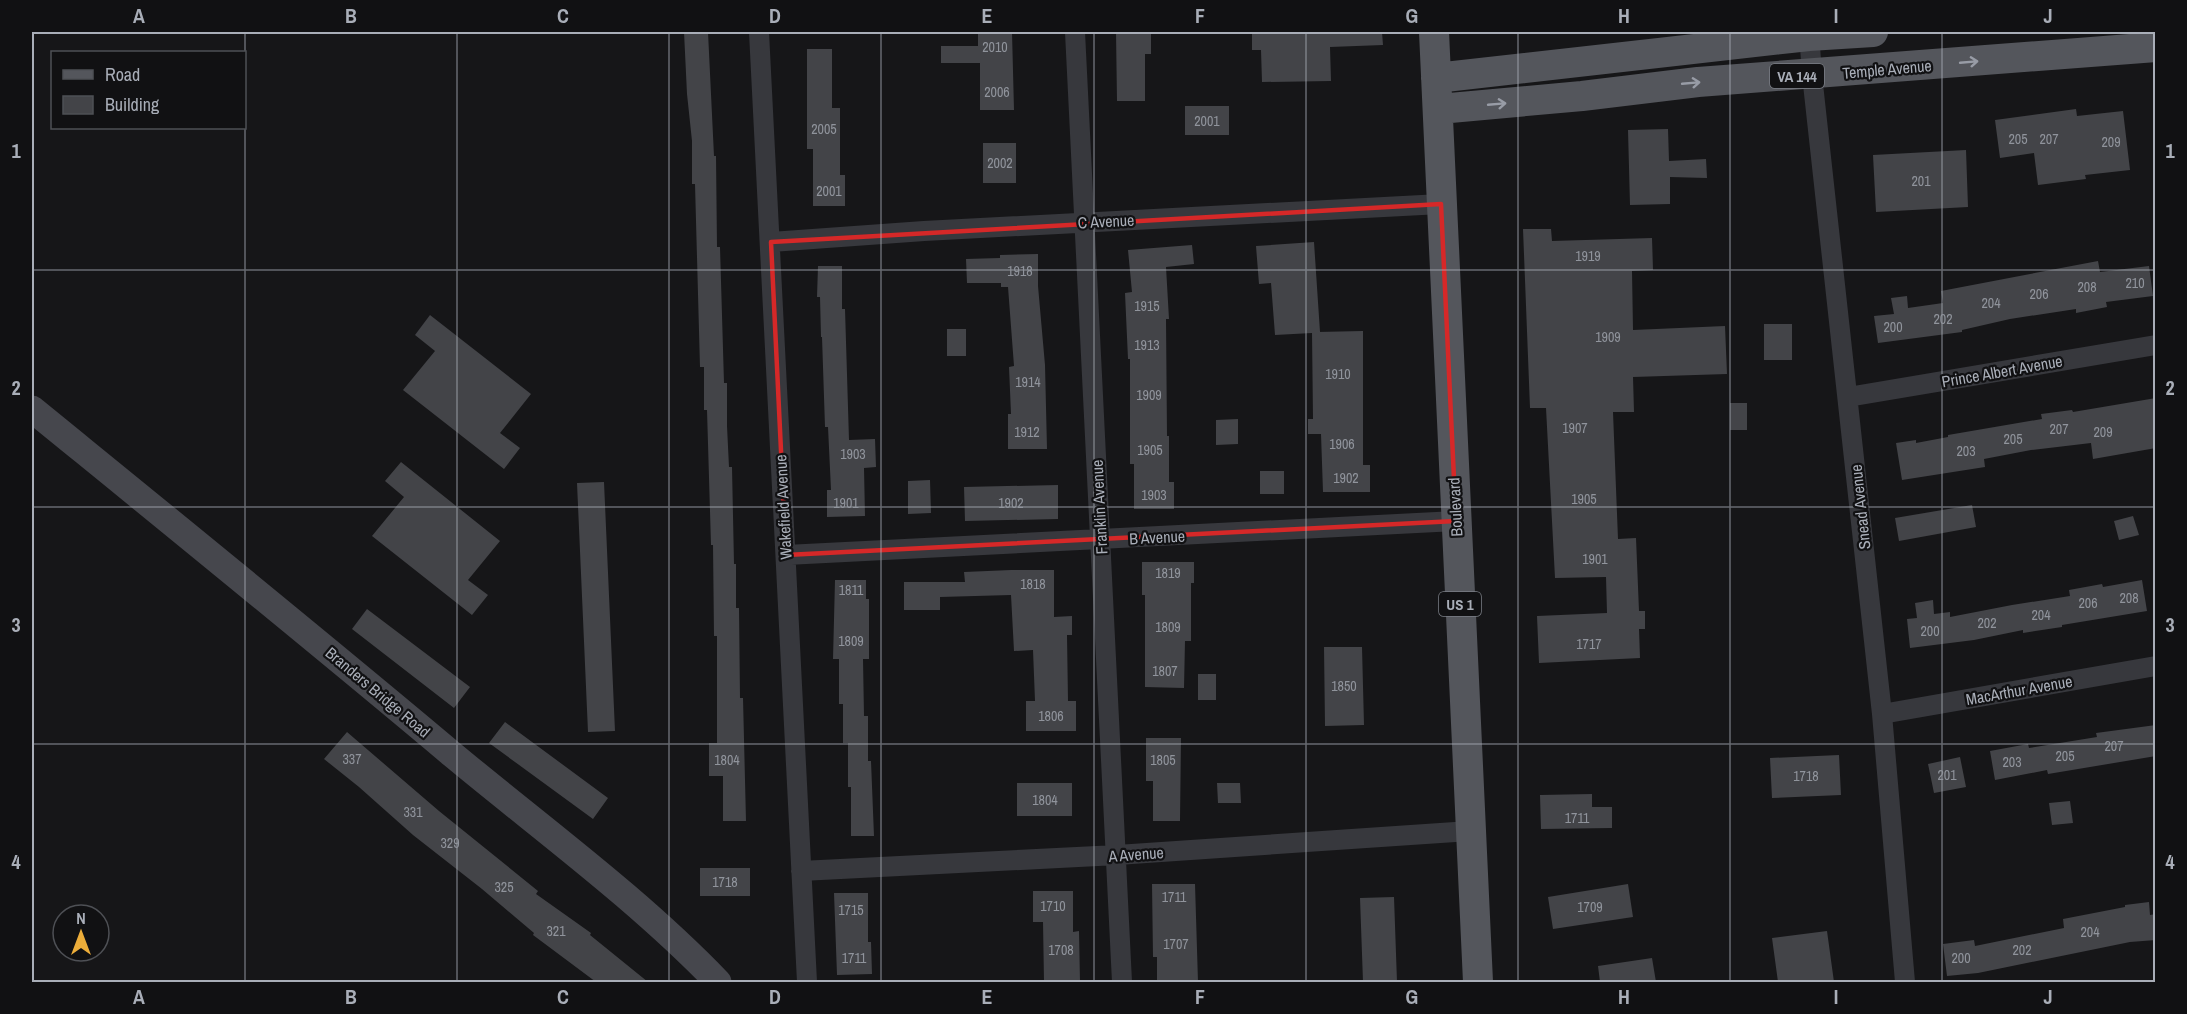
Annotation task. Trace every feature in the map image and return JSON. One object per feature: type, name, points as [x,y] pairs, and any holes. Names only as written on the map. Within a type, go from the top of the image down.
[{"type":"main road","name":"Boulevard","points":[[1434,32],[1478,982]]},
{"type":"main road","name":"VA 144","points":[[1436,78],[1809,34],[1873,32]]},
{"type":"main road","name":"Temple Avenue","points":[[1439,109],[1559,99],[1689,83],[2156,46]]},
{"type":"street","name":"Wakefield Avenue","points":[[759,32],[807,982]]},
{"type":"street","name":"Franklin Avenue","points":[[1075,32],[1122,982]]},
{"type":"street","name":"Snead Avenue","points":[[1809,34],[1882,714],[1905,982]]},
{"type":"street","name":"C Avenue","points":[[771,242],[1083,222],[1441,204]]},
{"type":"street","name":"Prince Albert Avenue","points":[[1848,397],[2156,345]]},
{"type":"street","name":"Branders Bridge Road","points":[[32,409],[630,899],[718,982]]},
{"type":"street","name":"B Avenue","points":[[786,555],[1456,521]]},
{"type":"street","name":"MacArthur Avenue","points":[[1882,714],[2156,666]]},
{"type":"street","name":"A Avenue","points":[[801,872],[1117,855],[1470,831]]},
{"type":"highlighted area","points":[[1441,204],[1456,521],[786,555],[771,242]]},
{"type":"building","points":[[684,32],[708,32],[714,156],[716,156],[717,247],[720,247],[724,383],[727,383],[729,467],[732,467],[736,608],[739,608],[740,698],[743,698],[746,821],[723,821],[723,776],[709,776],[709,743],[717,743],[717,636],[714,636],[713,545],[711,545],[707,410],[704,410],[704,367],[700,367],[695,184],[692,184],[692,141]]},
{"type":"building","points":[[978,32],[1012,32],[1014,110],[980,110],[980,63],[941,63],[941,46],[978,46]]},
{"type":"building","points":[[1116,32],[1151,32],[1151,54],[1145,54],[1145,101],[1117,101]]},
{"type":"building","points":[[1252,32],[1382,32],[1383,45],[1330,47],[1331,81],[1262,82],[1261,50],[1252,50]]},
{"type":"building","points":[[807,49],[832,49],[832,108],[840,108],[840,175],[845,175],[845,206],[813,206],[813,149],[807,149]]},
{"type":"building","points":[[1185,106],[1229,106],[1229,135],[1185,135]]},
{"type":"building","points":[[2076,109],[2077,116],[2123,111],[2130,170],[2085,175],[2086,179],[2038,185],[2034,153],[2000,158],[1995,120]]},
{"type":"building","points":[[1668,129],[1669,161],[1706,159],[1707,178],[1670,177],[1670,204],[1630,205],[1628,130]]},
{"type":"building","points":[[983,143],[1016,143],[1016,183],[983,183]]},
{"type":"building","points":[[1966,150],[1968,207],[1876,212],[1873,155]]},
{"type":"building","points":[[1523,229],[1551,229],[1552,241],[1652,238],[1653,270],[1632,271],[1633,330],[1725,326],[1727,374],[1633,377],[1634,412],[1613,412],[1618,539],[1636,538],[1639,611],[1645,611],[1645,629],[1639,629],[1640,658],[1539,663],[1537,616],[1607,613],[1606,577],[1555,578],[1546,408],[1530,408]]},
{"type":"building","points":[[1314,242],[1320,332],[1363,331],[1363,465],[1370,465],[1370,492],[1323,492],[1321,434],[1308,434],[1308,419],[1313,419],[1312,333],[1275,335],[1271,283],[1259,284],[1256,246]]},
{"type":"building","points":[[1192,245],[1194,264],[1166,267],[1169,319],[1166,319],[1167,436],[1169,436],[1169,482],[1174,482],[1174,509],[1134,509],[1134,464],[1130,464],[1130,359],[1128,359],[1125,293],[1132,292],[1128,250]]},
{"type":"building","points":[[1038,254],[1038,286],[1045,365],[1047,449],[1008,449],[1008,414],[1011,414],[1009,367],[1014,366],[1008,287],[1001,287],[1001,283],[967,283],[966,259]]},
{"type":"building","points":[[2098,261],[2100,272],[2149,266],[2153,296],[2106,302],[2107,307],[2076,313],[2076,309],[2010,319],[1962,330],[1962,332],[1878,343],[1874,316],[1894,314],[1891,298],[1907,296],[1908,308],[1943,303],[1941,291]]},
{"type":"building","points":[[818,266],[842,266],[849,440],[875,439],[876,467],[864,468],[865,516],[827,517],[827,490],[831,490],[828,427],[825,427],[820,297],[817,297]]},
{"type":"building","points":[[430,315],[531,394],[500,433],[520,448],[504,469],[403,390],[435,351],[415,335]]},
{"type":"building","points":[[1764,324],[1792,324],[1792,360],[1764,360]]},
{"type":"building","points":[[947,329],[966,329],[966,356],[947,356]]},
{"type":"building","points":[[2156,398],[2156,448],[2093,459],[2091,443],[2031,450],[1984,459],[1985,467],[1902,480],[1896,443],[1916,440],[1916,443],[1948,437],[1948,435],[2042,419],[2041,414],[2072,410],[2073,412]]},
{"type":"building","points":[[1730,403],[1747,403],[1747,430],[1730,430]]},
{"type":"building","points":[[1238,419],[1238,444],[1216,445],[1216,420]]},
{"type":"building","points":[[401,462],[500,541],[468,580],[488,595],[472,615],[372,536],[404,497],[385,481]]},
{"type":"building","points":[[1260,471],[1284,471],[1284,494],[1260,494]]},
{"type":"building","points":[[930,480],[931,513],[908,514],[908,481]]},
{"type":"building","points":[[604,482],[615,731],[588,732],[577,483]]},
{"type":"building","points":[[1058,485],[1058,519],[965,521],[964,487]]},
{"type":"building","points":[[1972,505],[1976,527],[1899,541],[1895,518]]},
{"type":"building","points":[[2133,516],[2139,535],[2119,540],[2114,521]]},
{"type":"building","points":[[1142,562],[1194,562],[1194,583],[1191,583],[1191,641],[1185,641],[1184,688],[1145,687],[1145,595],[1142,595]]},
{"type":"building","points":[[1054,570],[1054,617],[1072,616],[1072,635],[1067,635],[1068,701],[1076,701],[1076,731],[1026,731],[1026,701],[1035,701],[1033,650],[1014,651],[1011,595],[940,597],[940,610],[904,610],[904,582],[965,582],[964,572]]},
{"type":"building","points":[[835,580],[866,580],[866,599],[869,599],[869,659],[863,659],[864,716],[868,716],[868,761],[871,761],[874,836],[851,836],[848,743],[843,743],[843,704],[839,704],[839,659],[833,659]]},
{"type":"building","points":[[2142,580],[2147,611],[2062,625],[2062,627],[2023,633],[2023,630],[1974,640],[1910,648],[1907,619],[1917,618],[1915,603],[1933,600],[1934,614],[1950,612],[1950,617],[2070,596],[2069,590]]},
{"type":"building","points":[[367,609],[470,687],[454,708],[352,629]]},
{"type":"building","points":[[1324,647],[1362,647],[1364,725],[1325,726]]},
{"type":"building","points":[[1198,674],[1216,674],[1216,700],[1198,700]]},
{"type":"building","points":[[505,722],[608,798],[593,819],[489,743]]},
{"type":"building","points":[[2156,725],[2156,756],[2048,774],[2047,770],[1995,780],[1990,751],[2028,744],[2029,748],[2097,737],[2096,733]]},
{"type":"building","points":[[347,732],[439,811],[538,891],[536,894],[591,933],[590,935],[648,982],[596,982],[533,935],[534,933],[482,889],[413,835],[324,759]]},
{"type":"building","points":[[1146,738],[1181,738],[1180,821],[1153,821],[1153,781],[1146,781]]},
{"type":"building","points":[[1839,755],[1841,795],[1772,798],[1770,758]]},
{"type":"building","points":[[1960,757],[1966,787],[1934,793],[1928,764]]},
{"type":"building","points":[[1017,783],[1072,783],[1072,816],[1017,816]]},
{"type":"building","points":[[1217,783],[1240,783],[1241,803],[1218,803]]},
{"type":"building","points":[[1592,794],[1592,807],[1612,807],[1612,828],[1541,829],[1540,795]]},
{"type":"building","points":[[2070,801],[2073,823],[2052,825],[2049,803]]},
{"type":"building","points":[[700,868],[750,868],[750,896],[700,896]]},
{"type":"building","points":[[1152,884],[1195,884],[1198,982],[1157,982],[1157,957],[1153,957]]},
{"type":"building","points":[[1628,884],[1633,917],[1553,929],[1548,897]]},
{"type":"building","points":[[1033,891],[1073,891],[1073,932],[1079,931],[1080,982],[1044,982],[1043,922],[1033,922]]},
{"type":"building","points":[[834,893],[868,893],[868,942],[871,942],[872,974],[837,975]]},
{"type":"building","points":[[1394,897],[1397,982],[1363,982],[1360,898]]},
{"type":"building","points":[[2149,902],[2150,915],[2156,914],[2156,940],[2130,942],[1978,973],[1947,976],[1943,944],[1974,940],[1975,946],[2064,928],[2063,919]]},
{"type":"building","points":[[1827,931],[1834,982],[1778,982],[1772,938]]},
{"type":"building","points":[[1652,958],[1656,982],[1600,982],[1598,966]]}]
